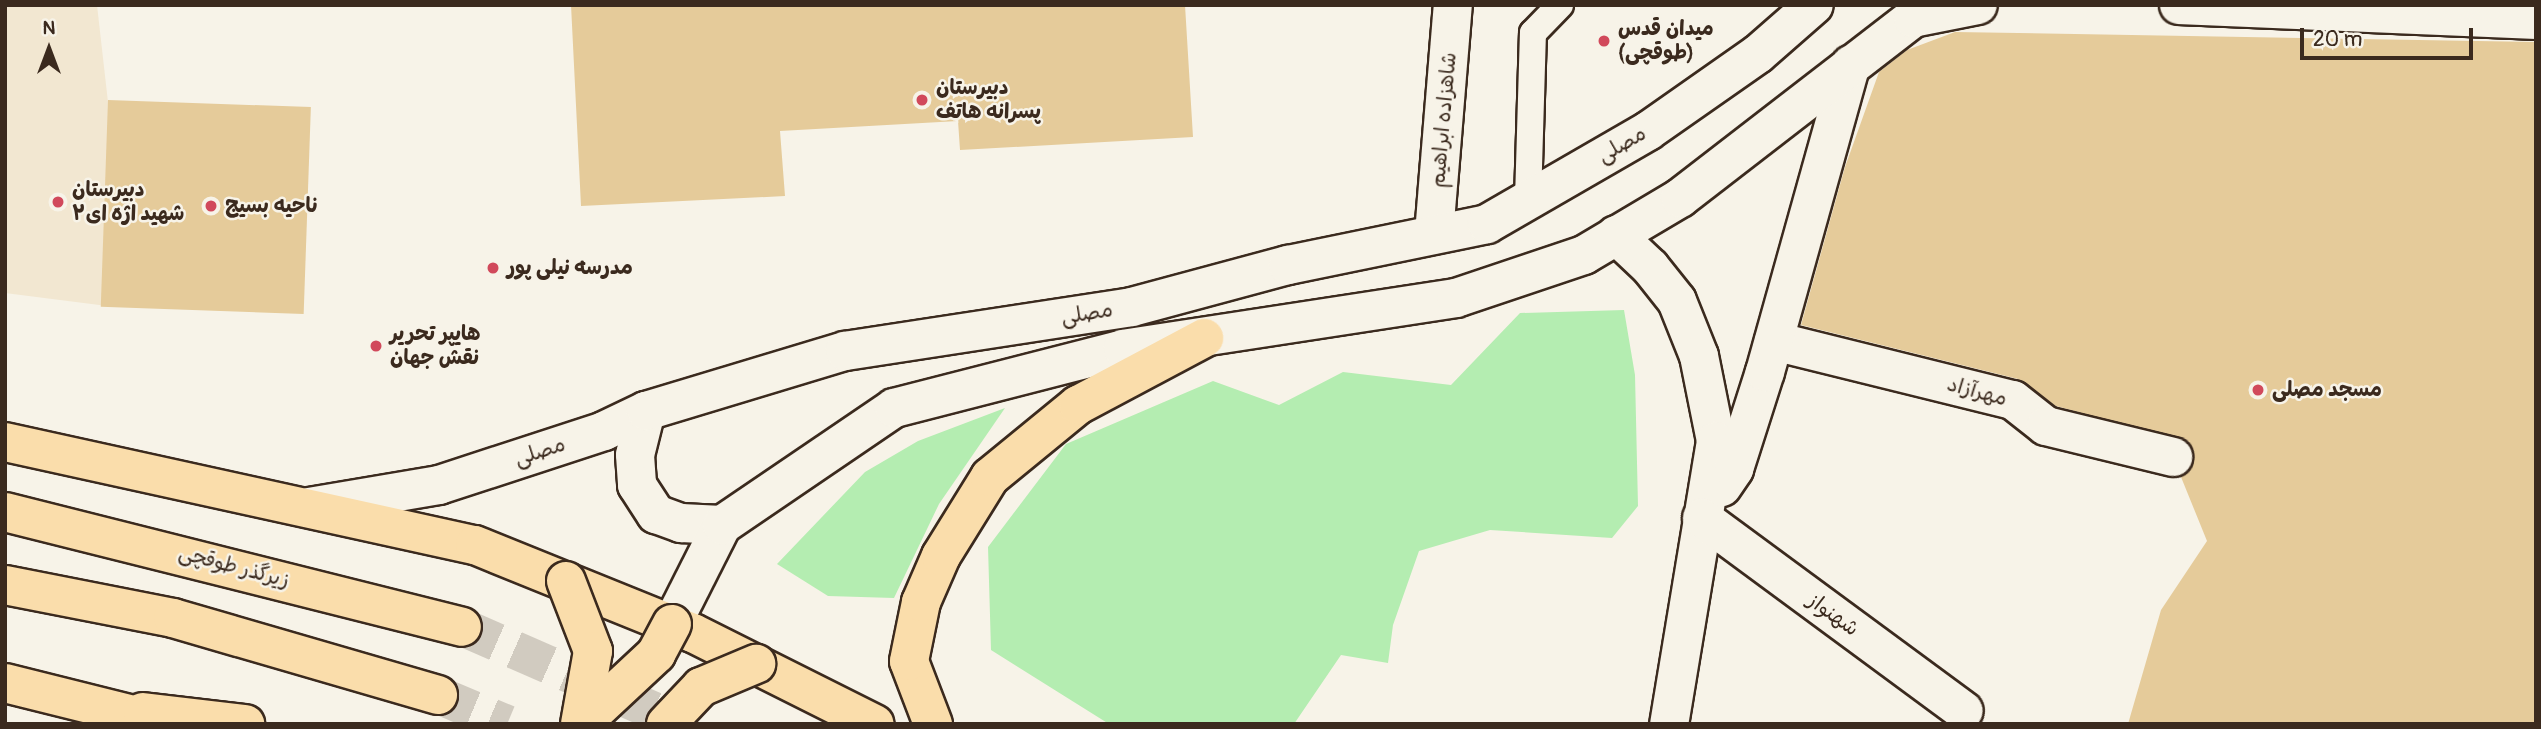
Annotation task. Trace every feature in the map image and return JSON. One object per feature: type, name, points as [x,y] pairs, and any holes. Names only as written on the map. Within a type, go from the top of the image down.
[{"type":"main road","name":"شاهزاده ابراهیم","points":[[1434,234],[1453,5]]},
{"type":"main road","name":"مصلی","points":[[309,507],[439,485],[604,432],[646,411],[845,351],[1132,307],[1288,265],[1487,223],[1648,131],[1758,54],[1814,5]]},
{"type":"main road","name":"مصلی","points":[[672,624],[722,525],[894,408],[1123,349],[1455,298],[1584,255],[1680,198],[1913,18],[1978,5]]},
{"type":"main road","points":[[2179,5],[2536,20]]},
{"type":"main road","points":[[1702,518],[1734,469],[1774,341],[1851,65]]},
{"type":"main road","points":[[1616,235],[1650,267],[1677,301],[1699,356],[1716,441],[1669,724]]},
{"type":"main road","points":[[933,724],[908,662],[921,602],[941,556],[990,477],[1078,405],[1204,338]]},
{"type":"main road","name":"مهرآزاد","points":[[1774,341],[2013,400],[2046,426],[2173,457]]},
{"type":"main road","points":[[646,411],[635,456],[637,485],[656,514],[681,523],[722,525]]},
{"type":"main road","points":[[5,442],[475,545],[672,624],[874,724]]},
{"type":"main road","name":"زیرگذر طوقچی","points":[[5,512],[462,627]]},
{"type":"main road","name":"شهنواز","points":[[1702,518],[1965,711]]},
{"type":"main road","points":[[566,581],[593,651],[581,724]]},
{"type":"main road","points":[[5,585],[173,618],[439,695]]},
{"type":"main road","points":[[581,724],[656,654],[672,624]]},
{"type":"main road","points":[[666,724],[701,687],[756,664]]},
{"type":"main road","points":[[5,683],[123,709],[245,724]]},
{"type":"main road","points":[[123,709],[169,724]]},
{"type":"lane","points":[[1528,200],[1533,33],[1560,5]]},
{"type":"shaded area","name":"دبیرستان شهید اژه ای۲","points":[[5,5],[97,5],[109,111],[115,307],[5,293]]},
{"type":"green space","points":[[1624,310],[1635,375],[1638,506],[1612,538],[1490,530],[1419,551],[1393,625],[1388,663],[1341,655],[1294,724],[1109,724],[991,650],[988,547],[1066,444],[1213,381],[1279,405],[1343,372],[1451,385],[1520,313]]},
{"type":"green space","points":[[1005,408],[939,504],[894,598],[828,596],[777,564],[865,472],[918,441]]},
{"type":"building","name":"دبیرستان پسرانه هاتف","points":[[571,5],[1185,5],[1193,137],[960,150],[958,121],[780,131],[785,196],[581,206]]},
{"type":"building","name":"مسجد مصلی","points":[[1955,32],[2536,42],[2536,724],[2128,724],[2161,610],[2207,541],[2181,477],[2194,462],[2189,442],[2056,406],[2018,379],[1801,325],[1845,167],[1879,72],[1907,50]]},
{"type":"building","name":"ناحیه بسیج","points":[[108,100],[311,107],[304,314],[101,307]]},
{"type":"tunnel","points":[[462,627],[684,724]]},
{"type":"tunnel","points":[[438,695],[507,724]]},
{"type":"place","name":"میدان قدس (طوقچی)","points":[[1604,41]]},
{"type":"place","name":"دبیرستان پسرانه هاتف","points":[[922,100]]},
{"type":"place","name":"دبیرستان شهید اژه ای۲","points":[[58,202]]},
{"type":"place","name":"ناحیه بسیج","points":[[211,206]]},
{"type":"place","name":"مدرسه نیلی پور","points":[[493,268]]},
{"type":"place","name":"هایپر تحریر نقش جهان","points":[[376,346]]},
{"type":"place","name":"مسجد مصلی","points":[[2258,390]]}]
